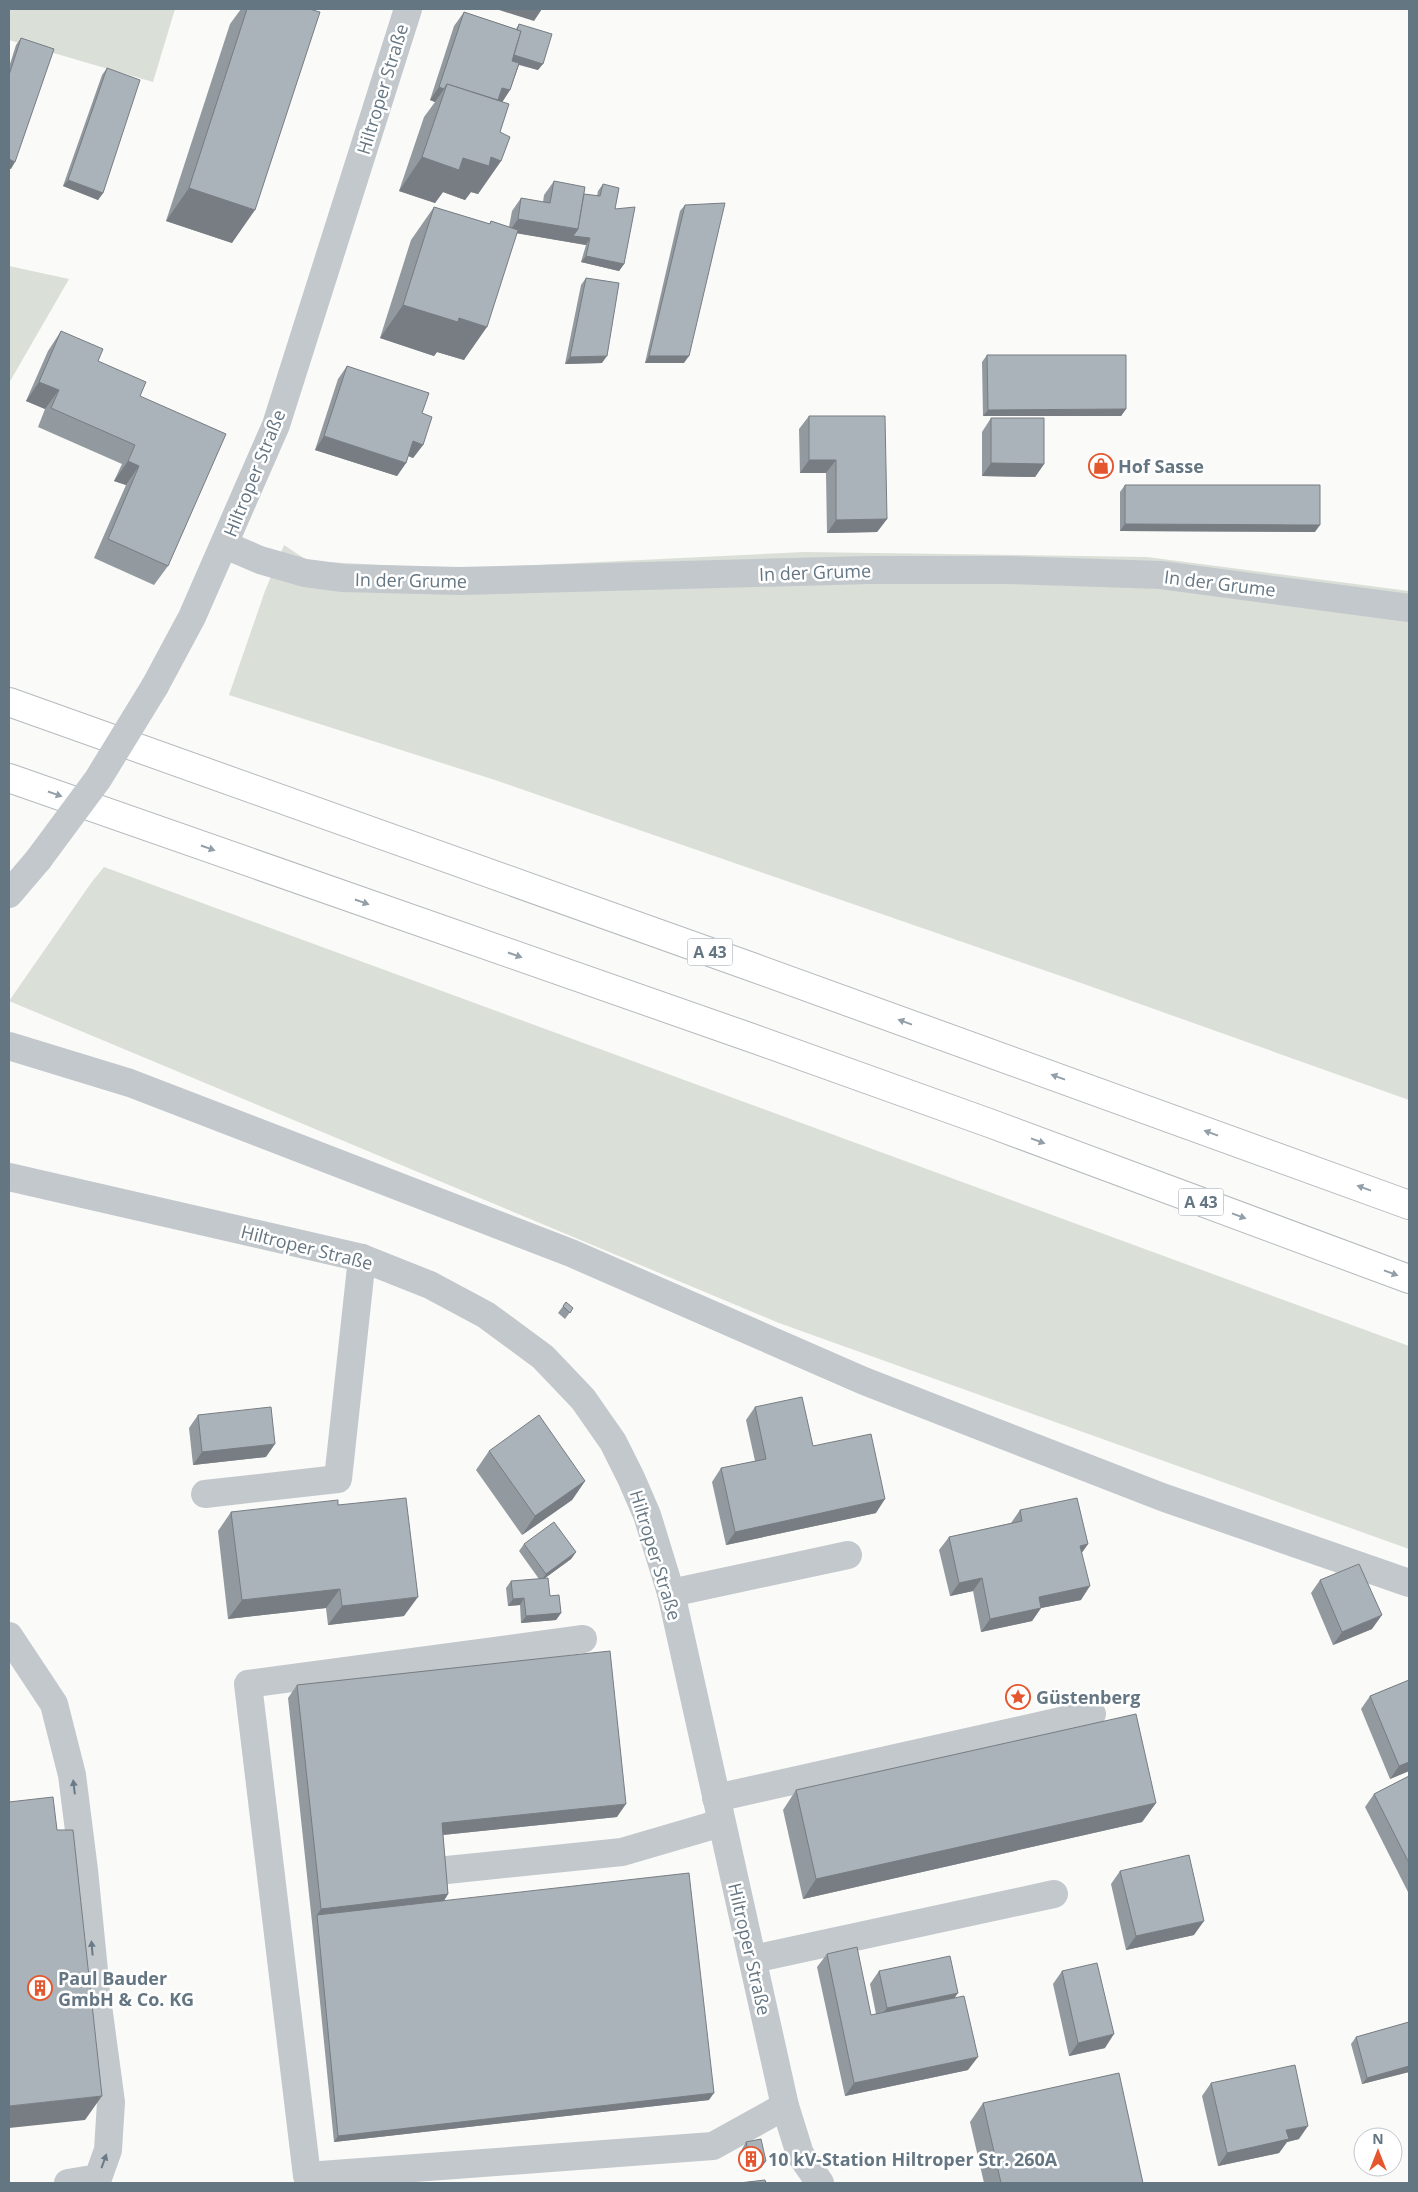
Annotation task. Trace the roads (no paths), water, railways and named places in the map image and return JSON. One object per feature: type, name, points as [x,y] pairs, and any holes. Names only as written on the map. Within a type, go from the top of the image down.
[{"type":"highway","name":"A 43","points":[[9,702],[752,967],[1409,1205]]},
{"type":"highway","name":"A 43","points":[[9,778],[973,1117],[1409,1280]]},
{"type":"street","name":"Hiltroper Straße","points":[[9,894],[38,860],[98,779],[155,686],[192,617],[225,546],[276,425],[408,9]]},
{"type":"street","name":"In der Grume","points":[[225,546],[260,560],[305,573],[361,579],[459,581],[869,570],[1026,571],[1161,575],[1409,608]]},
{"type":"street","points":[[9,1046],[149,1090],[572,1253],[864,1381],[1162,1498],[1409,1583]]},
{"type":"street","name":"Hiltroper Straße","points":[[9,1177],[362,1258],[430,1285],[486,1315],[543,1357],[583,1399],[613,1442],[647,1516],[670,1593],[785,2106],[800,2154],[820,2183]]},
{"type":"street","points":[[205,1494],[338,1479],[362,1258]]},
{"type":"street","points":[[670,1593],[848,1556]]},
{"type":"street","points":[[9,1636],[54,1704],[72,1775],[96,1991],[111,2102],[108,2150],[98,2178],[68,2183]]},
{"type":"street","points":[[583,1639],[248,1684],[307,2176],[713,2146],[785,2106]]},
{"type":"street","points":[[447,1870],[622,1852],[719,1811],[1092,1714]]},
{"type":"street","points":[[753,1959],[1054,1894]]},
{"type":"place","name":"Hof Sasse","points":[[1101,466]]},
{"type":"place","name":"Güstenberg","points":[[1018,1697]]},
{"type":"place","name":"Paul Bauder GmbH & Co. KG","points":[[40,1988]]},
{"type":"place","name":"10 kV-Station Hiltroper Str. 260A","points":[[751,2159]]}]
